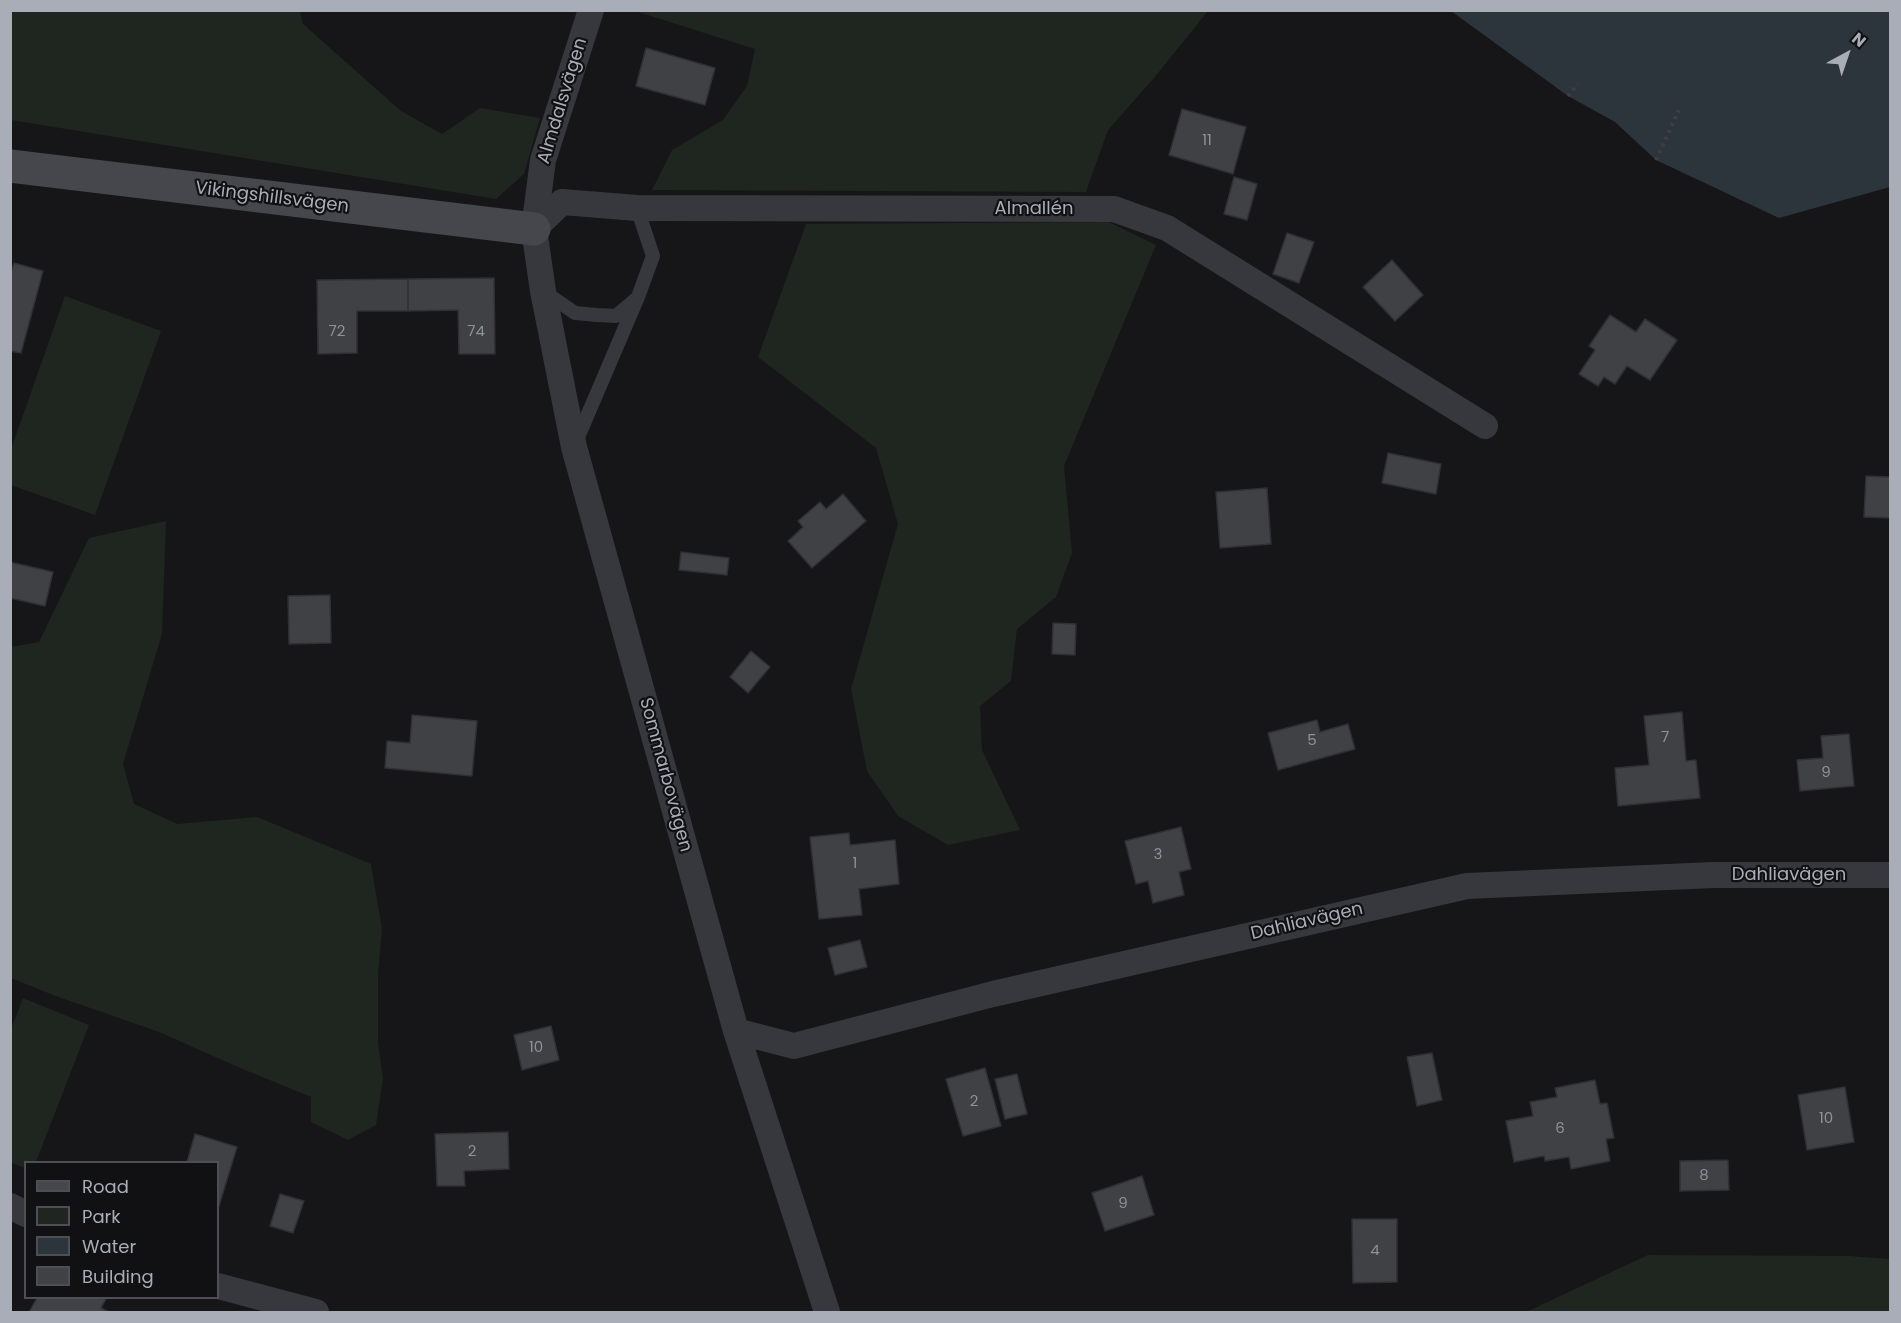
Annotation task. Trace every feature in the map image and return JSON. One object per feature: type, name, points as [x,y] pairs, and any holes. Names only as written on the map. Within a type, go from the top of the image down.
[{"type":"street","name":"Almdalsvägen","points":[[534,229],[543,160],[591,10]]},
{"type":"street","name":"Vikingshillsvägen","points":[[10,166],[534,229]]},
{"type":"street","name":"Almallén","points":[[534,229],[562,202],[637,208],[1114,208],[1167,228],[1485,426]]},
{"type":"street","name":"Sommarbovägen","points":[[534,229],[543,291],[574,447],[736,1031],[827,1312]]},
{"type":"street","name":"Dahliavägen","points":[[736,1031],[794,1046],[993,994],[1467,886],[1713,875],[1890,875]]},
{"type":"street","points":[[10,1206],[24,1214]]},
{"type":"street","points":[[219,1286],[316,1312]]},
{"type":"lane","points":[[574,447],[638,297],[653,256],[637,208]]},
{"type":"lane","points":[[543,291],[575,313],[597,315],[616,316],[638,297]]},
{"type":"path","points":[[1568,96],[1578,84]]},
{"type":"path","points":[[1656,160],[1679,110]]},
{"type":"green space","points":[[10,11],[300,11],[303,24],[401,111],[442,134],[480,108],[540,118],[524,174],[496,199],[11,120]]},
{"type":"green space","points":[[635,11],[1208,11],[1108,130],[1086,192],[652,190],[672,150],[723,120],[747,86],[755,49]]},
{"type":"green space","points":[[1109,222],[1156,245],[1064,466],[1072,553],[1056,597],[1017,629],[1011,681],[980,706],[982,750],[1020,830],[948,845],[898,816],[867,771],[851,689],[898,524],[876,448],[758,357],[806,224]]},
{"type":"green space","points":[[65,296],[161,331],[95,515],[11,485],[11,449]]},
{"type":"green space","points":[[166,521],[162,634],[123,764],[134,804],[177,824],[257,817],[371,864],[382,929],[378,975],[378,1043],[383,1078],[376,1125],[348,1140],[311,1122],[311,1097],[159,1032],[11,978],[11,647],[39,642],[89,538]]},
{"type":"green space","points":[[23,998],[89,1025],[36,1161],[24,1161],[24,1168],[10,1162],[11,1029]]},
{"type":"green space","points":[[1648,1255],[1850,1256],[1890,1259],[1890,1312],[1526,1312]]},
{"type":"water","points":[[1451,11],[1890,11],[1890,187],[1779,218],[1656,160],[1615,122],[1568,96]]},
{"type":"building","points":[[646,48],[715,68],[705,105],[636,86]]},
{"type":"building","points":[[1182,109],[1246,127],[1233,174],[1169,155]]},
{"type":"building","points":[[1234,177],[1257,184],[1247,220],[1224,214]]},
{"type":"building","points":[[1287,233],[1314,242],[1299,283],[1273,274]]},
{"type":"building","points":[[1392,260],[1423,295],[1395,321],[1363,287]]},
{"type":"building","points":[[14,263],[43,271],[21,353],[10,351],[10,275]]},
{"type":"building","points":[[494,278],[495,354],[459,354],[458,310],[408,311],[408,279]]},
{"type":"building","points":[[408,279],[408,311],[357,311],[357,353],[318,354],[317,280]]},
{"type":"building","points":[[1610,315],[1636,332],[1645,319],[1677,340],[1650,380],[1627,366],[1615,384],[1604,377],[1598,386],[1579,374],[1595,350],[1589,346]]},
{"type":"building","points":[[1388,453],[1441,464],[1436,494],[1382,483]]},
{"type":"building","points":[[1866,476],[1890,477],[1890,518],[1864,517]]},
{"type":"building","points":[[1267,488],[1271,544],[1220,548],[1216,492]]},
{"type":"building","points":[[843,494],[866,521],[812,568],[788,541],[803,527],[798,521],[820,502],[826,509]]},
{"type":"building","points":[[681,552],[729,558],[727,575],[679,570]]},
{"type":"building","points":[[10,562],[53,572],[45,606],[10,598]]},
{"type":"building","points":[[330,595],[331,643],[289,644],[288,596]]},
{"type":"building","points":[[1053,623],[1076,624],[1075,655],[1052,654]]},
{"type":"building","points":[[751,651],[770,667],[748,693],[730,677]]},
{"type":"building","points":[[1682,712],[1686,761],[1696,760],[1700,798],[1618,806],[1615,768],[1649,765],[1644,716]]},
{"type":"building","points":[[412,715],[477,721],[472,776],[385,768],[387,741],[410,743]]},
{"type":"building","points":[[1317,720],[1320,732],[1348,724],[1355,749],[1278,770],[1268,733]]},
{"type":"building","points":[[1849,734],[1854,786],[1800,791],[1797,760],[1823,758],[1821,736]]},
{"type":"building","points":[[1181,827],[1191,869],[1179,872],[1184,895],[1153,903],[1148,881],[1136,884],[1125,841]]},
{"type":"building","points":[[849,833],[850,845],[895,840],[899,884],[859,889],[862,915],[819,919],[810,837]]},
{"type":"building","points":[[860,940],[867,967],[835,975],[828,948]]},
{"type":"building","points":[[551,1026],[559,1060],[522,1070],[514,1035]]},
{"type":"building","points":[[1432,1053],[1442,1100],[1417,1106],[1407,1057]]},
{"type":"building","points":[[985,1068],[1001,1126],[963,1136],[946,1079]]},
{"type":"building","points":[[1017,1074],[1027,1114],[1005,1119],[995,1079]]},
{"type":"building","points":[[1595,1080],[1600,1104],[1607,1103],[1614,1138],[1606,1139],[1610,1161],[1571,1169],[1569,1157],[1545,1161],[1544,1156],[1514,1162],[1506,1121],[1533,1116],[1530,1102],[1557,1097],[1555,1088]]},
{"type":"building","points":[[1845,1087],[1854,1142],[1807,1150],[1798,1095]]},
{"type":"building","points":[[508,1132],[509,1169],[464,1171],[465,1186],[437,1186],[435,1134]]},
{"type":"building","points":[[195,1134],[237,1147],[219,1206],[219,1161],[187,1161]]},
{"type":"building","points":[[1728,1160],[1729,1190],[1680,1191],[1680,1161]]},
{"type":"building","points":[[1142,1176],[1154,1215],[1105,1231],[1092,1193]]},
{"type":"building","points":[[280,1194],[304,1201],[293,1233],[270,1226]]},
{"type":"building","points":[[1352,1219],[1397,1219],[1397,1282],[1353,1283]]},
{"type":"building","points":[[36,1299],[106,1299],[101,1308],[109,1312],[29,1312]]}]
